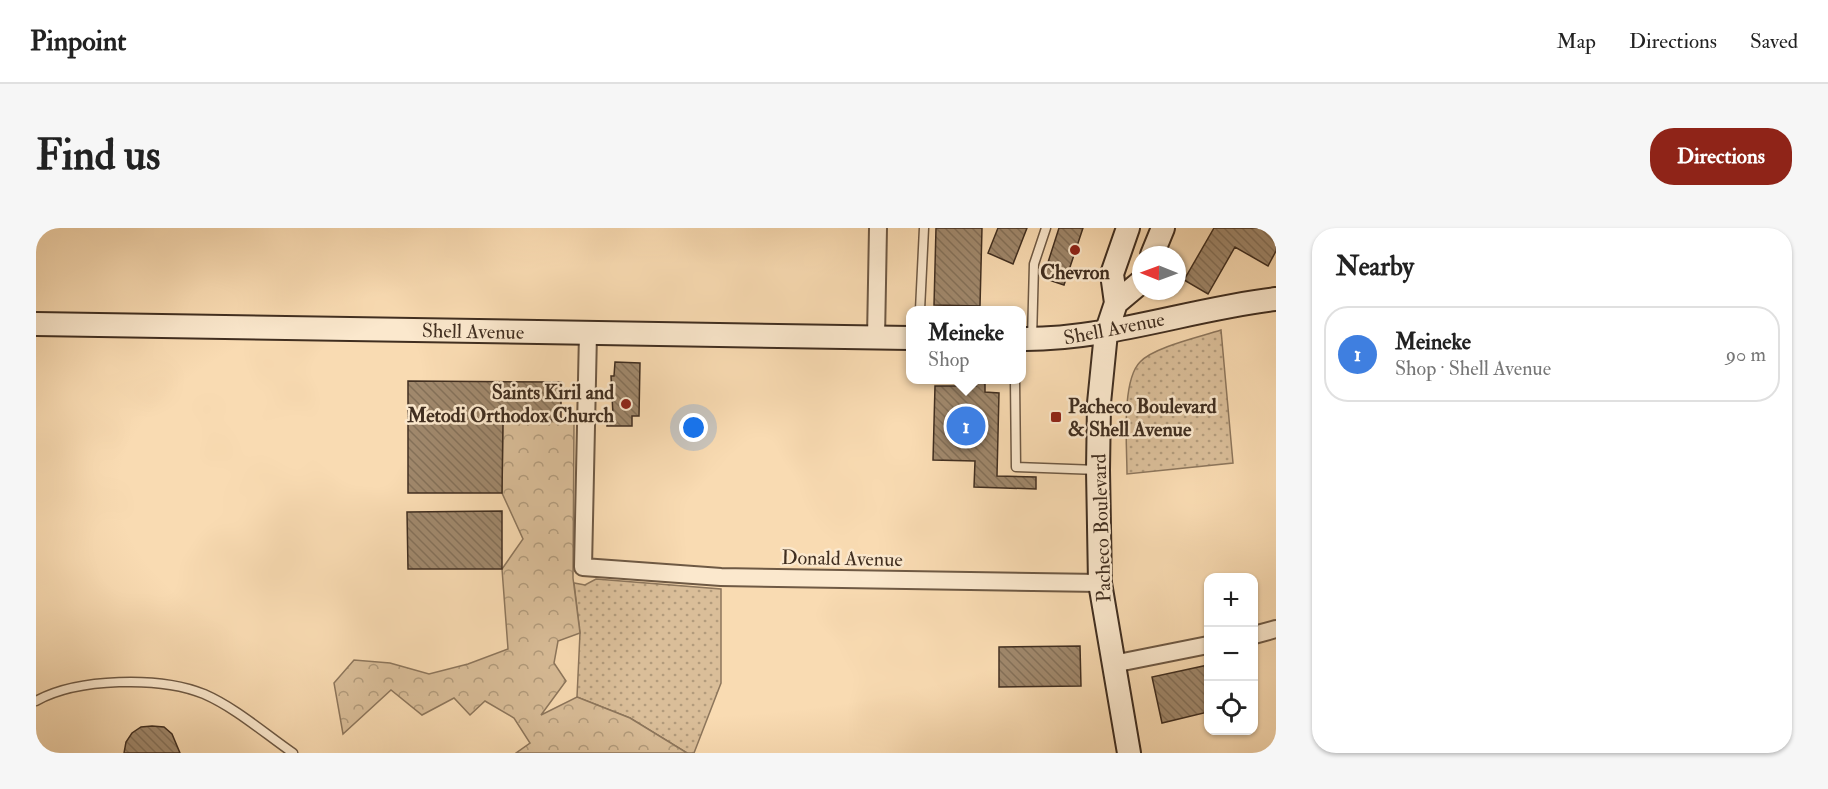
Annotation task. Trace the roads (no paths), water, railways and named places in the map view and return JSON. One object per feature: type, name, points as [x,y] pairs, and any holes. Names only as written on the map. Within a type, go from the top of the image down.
[{"type":"street","points":[[876,338],[878,228]]},
{"type":"street","name":"Pacheco Boulevard","points":[[1128,228],[1113,274],[1116,303],[1106,333],[1099,403],[1098,470],[1100,583],[1129,753]]},
{"type":"street","points":[[1156,246],[1163,228]]},
{"type":"street","points":[[1116,303],[1132,290]]},
{"type":"street","name":"Shell Avenue","points":[[1027,339],[1057,339],[1106,333],[1172,316],[1276,299]]},
{"type":"street","name":"Shell Avenue","points":[[36,324],[906,338]]},
{"type":"street","name":"Donald Avenue","points":[[588,333],[583,567],[721,577],[1100,583]]},
{"type":"street","points":[[1258,633],[1276,629]]},
{"type":"street","points":[[1113,664],[1204,646]]},
{"type":"lane","points":[[921,306],[924,228]]},
{"type":"lane","points":[[1027,339],[1034,264],[1046,228]]},
{"type":"lane","points":[[1015,384],[1016,467],[1098,470]]},
{"type":"lane","points":[[36,701],[75,686],[98,683],[175,687],[214,700],[293,753]]},
{"type":"place","name":"Chevron","points":[[1075,250]]},
{"type":"place","name":"Saints Kiril and Metodi Orthodox Church","points":[[626,404]]},
{"type":"place","name":"Pacheco Boulevard & Shell Avenue","points":[[1056,417]]},
{"type":"place","name":"Meineke","points":[[966,426]]}]
